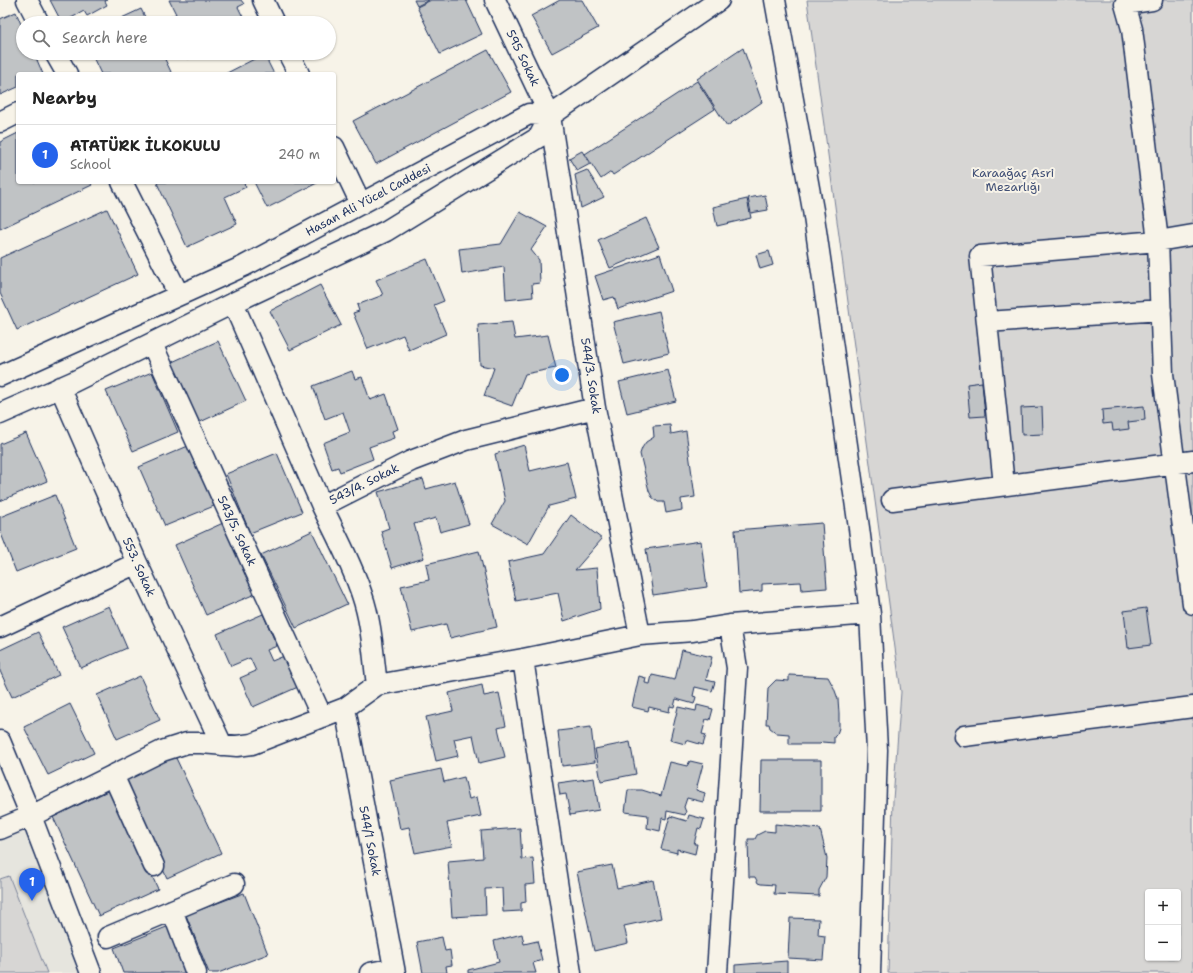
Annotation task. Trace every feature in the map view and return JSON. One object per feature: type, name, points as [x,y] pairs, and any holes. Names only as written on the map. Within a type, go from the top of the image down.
[{"type":"street","points":[[27,0],[35,16]]},
{"type":"street","points":[[263,0],[271,16]]},
{"type":"street","name":"595 Sokak","points":[[494,0],[550,116]]},
{"type":"street","points":[[775,0],[812,210],[859,528],[870,614],[877,750],[870,973]]},
{"type":"street","points":[[1152,0],[1125,4],[1132,28],[1158,241],[1163,374],[1184,462],[1193,604]]},
{"type":"street","points":[[0,414],[152,344],[233,303],[386,231],[539,137],[550,116],[710,3]]},
{"type":"street","points":[[60,60],[66,72]]},
{"type":"street","points":[[291,60],[297,72]]},
{"type":"street","points":[[0,122],[16,114]]},
{"type":"street","name":"Hasan Ali Yücel Caddesi","points":[[0,376],[244,266],[529,114],[550,116]]},
{"type":"street","name":"544/3. Sokak","points":[[550,116],[595,408],[640,635]]},
{"type":"street","points":[[336,151],[361,204]]},
{"type":"street","points":[[123,184],[180,295]]},
{"type":"street","points":[[1004,485],[980,256],[1158,241],[1193,235]]},
{"type":"street","name":"543/4. Sokak","points":[[233,303],[322,506],[411,461],[466,440],[595,408]]},
{"type":"street","points":[[987,322],[1161,310]]},
{"type":"street","name":"543/5. Sokak","points":[[152,344],[322,717]]},
{"type":"street","name":"553. Sokak","points":[[60,387],[137,563],[222,745]]},
{"type":"street","points":[[892,500],[1184,462]]},
{"type":"street","points":[[322,506],[352,569],[362,596],[369,621],[378,685]]},
{"type":"street","points":[[0,627],[137,563]]},
{"type":"street","points":[[0,829],[31,816],[162,751],[187,743],[237,746],[252,744],[345,708],[378,685],[523,659],[640,635],[693,631],[730,625],[870,614]]},
{"type":"street","points":[[717,973],[737,668],[730,625]]},
{"type":"street","points":[[523,659],[571,973]]},
{"type":"street","points":[[964,736],[1193,707]]},
{"type":"street","name":"544/1 Sokak","points":[[345,708],[394,971]]},
{"type":"street","points":[[0,741],[31,816],[91,973]]},
{"type":"street","points":[[113,775],[154,866]]},
{"type":"street","points":[[108,937],[234,884]]},
{"type":"street","points":[[172,910],[196,973]]},
{"type":"street","points":[[370,973],[394,971]]},
{"type":"shaded area","points":[[31,816],[91,973],[0,973],[0,829]]},
{"type":"green space","name":"Karaağaç Asri Mezarlığı","points":[[807,0],[1193,0],[1193,973],[888,973],[893,800],[901,692]]},
{"type":"green space","points":[[9,876],[47,973],[0,973],[0,879]]},
{"type":"building","points":[[50,0],[107,0],[105,1],[107,5],[87,16],[84,11],[75,16],[58,16]]},
{"type":"building","points":[[169,0],[241,0],[244,4],[238,7],[242,16],[172,16],[176,14]]},
{"type":"building","points":[[414,0],[429,0],[417,6]]},
{"type":"building","points":[[431,0],[466,0],[482,34],[440,54],[417,7]]},
{"type":"building","points":[[560,0],[582,0],[598,28],[552,53],[531,16]]},
{"type":"building","points":[[141,9],[144,16],[126,16]]},
{"type":"building","points":[[16,12],[18,16],[16,16],[16,60],[37,60],[42,72],[16,72],[16,88],[0,95],[0,19]]},
{"type":"building","points":[[743,48],[762,102],[727,126],[697,79]]},
{"type":"building","points":[[488,50],[511,92],[376,164],[353,121]]},
{"type":"building","points":[[94,60],[165,60],[171,72],[100,72]]},
{"type":"building","points":[[252,60],[267,60],[273,72],[229,72]]},
{"type":"building","points":[[697,81],[715,109],[613,175],[611,172],[601,179],[585,154]]},
{"type":"building","points":[[16,134],[16,184],[92,185],[0,229],[0,142]]},
{"type":"building","points":[[582,151],[590,164],[577,171],[569,158]]},
{"type":"building","points":[[587,170],[604,197],[581,208],[575,175]]},
{"type":"building","points":[[157,184],[244,184],[246,187],[225,197],[237,224],[187,247]]},
{"type":"building","points":[[255,184],[315,184],[267,208]]},
{"type":"building","points":[[765,195],[768,210],[751,213],[748,198]]},
{"type":"building","points":[[747,199],[751,218],[717,226],[713,207]]},
{"type":"building","points":[[107,209],[138,274],[17,330],[0,293],[0,258]]},
{"type":"building","points":[[520,212],[547,227],[531,250],[539,260],[540,283],[532,284],[533,297],[506,300],[504,267],[462,274],[459,249],[501,244]]},
{"type":"building","points":[[646,218],[659,247],[610,268],[598,240]]},
{"type":"building","points":[[769,251],[773,265],[760,269],[756,255]]},
{"type":"building","points":[[660,254],[672,291],[618,309],[614,297],[603,300],[595,276]]},
{"type":"building","points":[[427,259],[444,301],[434,305],[446,334],[409,350],[403,335],[368,349],[353,313],[359,311],[357,305],[383,295],[376,280]]},
{"type":"building","points":[[320,285],[341,325],[290,350],[270,311]]},
{"type":"building","points":[[659,311],[669,353],[624,364],[613,322]]},
{"type":"building","points":[[512,322],[515,339],[548,335],[556,368],[525,374],[512,406],[484,396],[494,368],[480,365],[478,325]]},
{"type":"building","points":[[218,341],[246,401],[198,423],[170,363]]},
{"type":"building","points":[[668,370],[676,401],[627,413],[619,382]]},
{"type":"building","points":[[352,371],[355,379],[362,377],[370,400],[386,394],[398,429],[392,431],[394,438],[369,447],[373,459],[340,472],[338,467],[332,469],[323,443],[350,432],[343,412],[325,419],[313,386]]},
{"type":"building","points":[[152,372],[178,432],[133,451],[106,391]]},
{"type":"building","points":[[982,382],[985,416],[970,417],[967,384]]},
{"type":"building","points":[[1144,406],[1145,420],[1128,422],[1129,429],[1113,431],[1112,423],[1103,424],[1102,410]]},
{"type":"building","points":[[1042,407],[1043,434],[1022,435],[1021,408]]},
{"type":"building","points":[[670,425],[671,434],[686,431],[695,497],[681,499],[682,510],[666,513],[664,502],[658,502],[652,497],[649,491],[640,454],[646,442],[654,437],[653,426]]},
{"type":"building","points":[[26,433],[47,481],[0,501],[0,444]]},
{"type":"building","points":[[524,445],[530,471],[567,462],[576,499],[549,506],[528,544],[492,524],[505,501],[495,454]]},
{"type":"building","points":[[188,446],[214,506],[165,526],[139,467]]},
{"type":"building","points":[[277,453],[302,512],[250,533],[226,474]]},
{"type":"building","points":[[423,479],[426,489],[455,481],[469,524],[440,532],[436,518],[414,524],[424,558],[392,568],[381,531],[389,528],[378,492]]},
{"type":"building","points":[[55,495],[76,548],[16,572],[0,531],[0,517]]},
{"type":"building","points":[[571,515],[602,539],[575,570],[597,568],[600,609],[564,621],[558,593],[516,601],[508,562],[544,554]]},
{"type":"building","points":[[223,523],[255,594],[206,615],[175,545]]},
{"type":"building","points":[[822,523],[827,588],[802,590],[801,582],[762,584],[762,591],[739,593],[735,530]]},
{"type":"building","points":[[312,531],[347,604],[296,628],[261,555]]},
{"type":"building","points":[[701,541],[707,587],[653,595],[646,549]]},
{"type":"building","points":[[479,551],[497,627],[450,638],[446,624],[412,632],[401,586],[429,580],[426,564]]},
{"type":"building","points":[[109,606],[127,648],[81,668],[62,627]]},
{"type":"building","points":[[1146,608],[1151,645],[1128,648],[1124,611]]},
{"type":"building","points":[[263,614],[277,646],[267,650],[272,661],[284,656],[298,687],[253,707],[240,678],[256,671],[250,658],[231,666],[217,634]]},
{"type":"building","points":[[38,632],[59,675],[12,697],[0,671],[0,650]]},
{"type":"building","points":[[682,650],[712,657],[706,680],[715,682],[712,691],[695,687],[693,696],[696,697],[694,704],[676,699],[674,707],[670,706],[669,712],[649,707],[648,711],[632,707],[639,676],[646,678],[645,683],[650,684],[652,675],[675,680]]},
{"type":"building","points":[[789,675],[828,677],[838,699],[839,728],[834,737],[834,743],[822,742],[820,744],[789,744],[789,734],[777,733],[770,728],[769,724],[766,724],[768,688],[776,680],[789,681]]},
{"type":"building","points":[[140,676],[160,720],[117,739],[97,695]]},
{"type":"building","points":[[482,685],[484,696],[499,693],[506,726],[498,728],[505,757],[479,763],[473,735],[454,739],[458,756],[436,761],[426,717],[453,711],[449,693]]},
{"type":"building","points":[[70,704],[94,753],[48,775],[24,727]]},
{"type":"building","points":[[697,705],[713,709],[710,720],[706,719],[702,734],[706,735],[703,745],[686,740],[685,744],[670,740],[678,707],[696,711]]},
{"type":"building","points":[[591,727],[595,762],[562,766],[558,731]]},
{"type":"building","points":[[630,742],[636,774],[601,781],[595,749]]},
{"type":"building","points":[[175,756],[221,853],[167,878],[121,781]]},
{"type":"building","points":[[761,760],[821,760],[821,811],[760,811]]},
{"type":"building","points":[[690,761],[703,764],[696,790],[705,793],[703,802],[687,798],[684,807],[686,812],[685,815],[667,811],[666,819],[662,818],[660,831],[647,828],[648,815],[625,812],[628,790],[642,790],[661,796],[670,762],[687,766]]},
{"type":"building","points":[[441,769],[444,782],[464,777],[469,799],[477,797],[481,816],[447,823],[452,846],[415,853],[409,827],[400,829],[390,780]]},
{"type":"building","points":[[594,778],[599,810],[570,815],[566,794],[560,795],[558,783]]},
{"type":"building","points":[[112,789],[158,889],[99,916],[53,817]]},
{"type":"building","points":[[689,815],[704,819],[701,829],[698,828],[694,844],[697,844],[695,854],[677,849],[677,853],[661,849],[670,816],[687,821]]},
{"type":"building","points":[[775,824],[820,829],[827,858],[826,877],[819,890],[819,896],[774,894],[775,885],[761,884],[758,883],[755,877],[749,877],[748,839],[755,839],[757,835],[765,831],[775,832]]},
{"type":"building","points":[[520,828],[522,859],[533,858],[535,884],[525,885],[526,902],[521,903],[521,911],[503,912],[502,888],[485,889],[486,915],[452,917],[448,861],[483,858],[481,831]]},
{"type":"building","points":[[612,865],[617,888],[653,880],[661,918],[624,926],[628,943],[594,951],[577,872]]},
{"type":"building","points":[[244,893],[268,954],[218,973],[209,973],[186,915]]},
{"type":"building","points":[[790,918],[819,919],[818,935],[825,936],[823,960],[788,958]]},
{"type":"building","points":[[169,926],[188,973],[123,973],[114,948]]},
{"type":"building","points":[[522,934],[524,944],[537,941],[542,960],[533,963],[536,973],[468,973],[468,970],[499,962],[494,941]]},
{"type":"building","points":[[442,937],[445,951],[450,950],[452,965],[446,966],[447,973],[423,973],[417,942]]},
{"type":"building","points":[[787,961],[787,973],[735,973],[735,965]]},
{"type":"place","name":"ATATÜRK İLKOKULU","points":[[32,901]]}]
